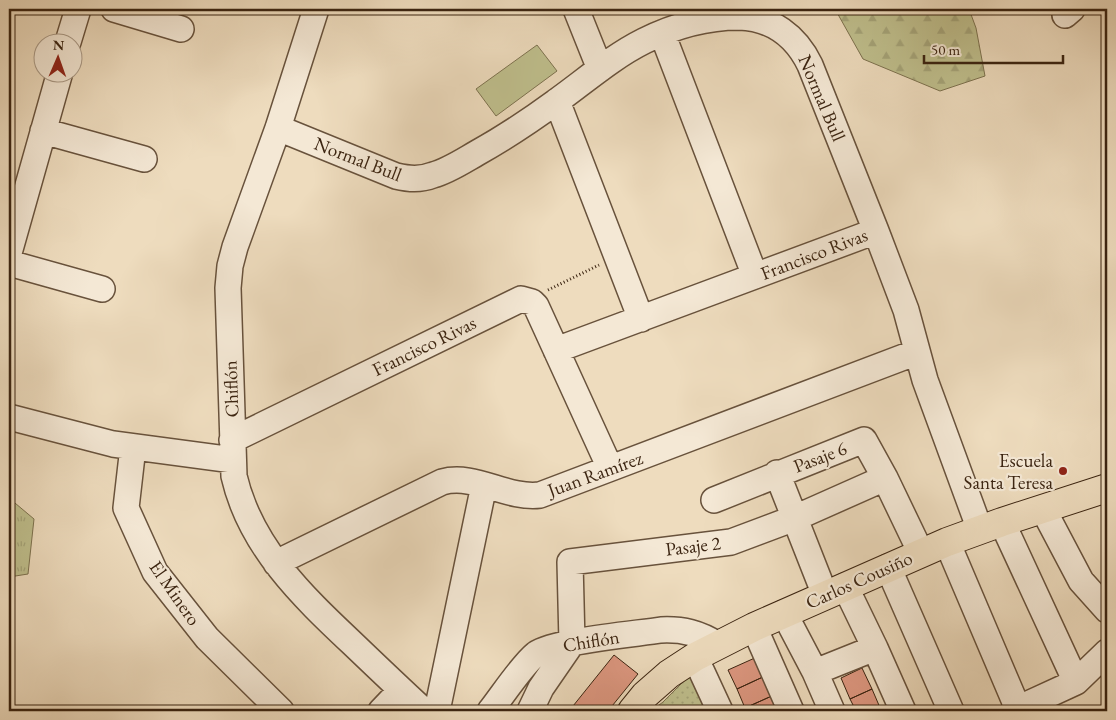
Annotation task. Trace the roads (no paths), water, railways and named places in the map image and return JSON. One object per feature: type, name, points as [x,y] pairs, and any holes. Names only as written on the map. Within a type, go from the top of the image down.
[{"type":"main road","name":"Carlos Cousiño","points":[[632,711],[657,684],[706,651],[754,627],[947,542],[1107,488]]},
{"type":"street","points":[[71,32],[78,9]]},
{"type":"street","points":[[114,9],[181,29]]},
{"type":"street","name":"Chiflón","points":[[316,9],[278,128],[235,247],[230,266],[228,288],[234,476],[242,507],[257,535],[276,563],[307,600],[424,711]]},
{"type":"street","points":[[576,9],[600,69]]},
{"type":"street","name":"Normal Bull","points":[[278,128],[396,176],[414,179],[434,175],[467,159],[557,101],[600,69],[642,42],[662,32],[708,19],[728,17],[772,18],[797,43],[804,54],[906,310],[925,380],[991,526],[1076,682]]},
{"type":"street","points":[[662,32],[756,276]]},
{"type":"street","points":[[57,82],[9,252],[102,290]]},
{"type":"street","points":[[557,101],[641,319]]},
{"type":"street","points":[[43,131],[144,159]]},
{"type":"street","name":"Francisco Rivas","points":[[232,450],[516,300],[527,300],[536,306],[556,350],[876,231]]},
{"type":"street","points":[[556,350],[610,468]]},
{"type":"street","name":"Juan Ramírez","points":[[276,563],[442,482],[458,479],[523,495],[540,494],[917,352]]},
{"type":"street","points":[[9,417],[95,440],[133,447],[232,450]]},
{"type":"street","name":"Pasaje 6","points":[[714,500],[777,473],[864,440],[885,478],[921,553]]},
{"type":"street","name":"El Minero","points":[[133,447],[126,508],[155,572],[207,638],[281,711]]},
{"type":"street","points":[[777,473],[795,518],[835,590],[875,648],[903,711]]},
{"type":"street","name":"Pasaje 2","points":[[572,644],[570,562],[731,542],[795,518],[885,478]]},
{"type":"street","points":[[437,711],[484,485]]},
{"type":"street","points":[[1043,509],[1080,581],[1107,610]]},
{"type":"street","points":[[947,542],[1016,710],[1076,682],[1107,652]]},
{"type":"street","points":[[888,567],[951,711]]},
{"type":"street","points":[[784,613],[815,672],[832,711]]},
{"type":"street","points":[[754,627],[791,711]]},
{"type":"street","name":"Chiflón","points":[[490,711],[534,656],[544,650],[661,630],[674,630],[698,634],[706,651]]},
{"type":"street","points":[[530,711],[541,688],[572,644]]},
{"type":"street","points":[[815,672],[875,648]]},
{"type":"street","points":[[706,651],[720,711]]},
{"type":"street","points":[[381,711],[401,690]]},
{"type":"place","name":"Escuela Santa Teresa","points":[[1063,471]]}]
